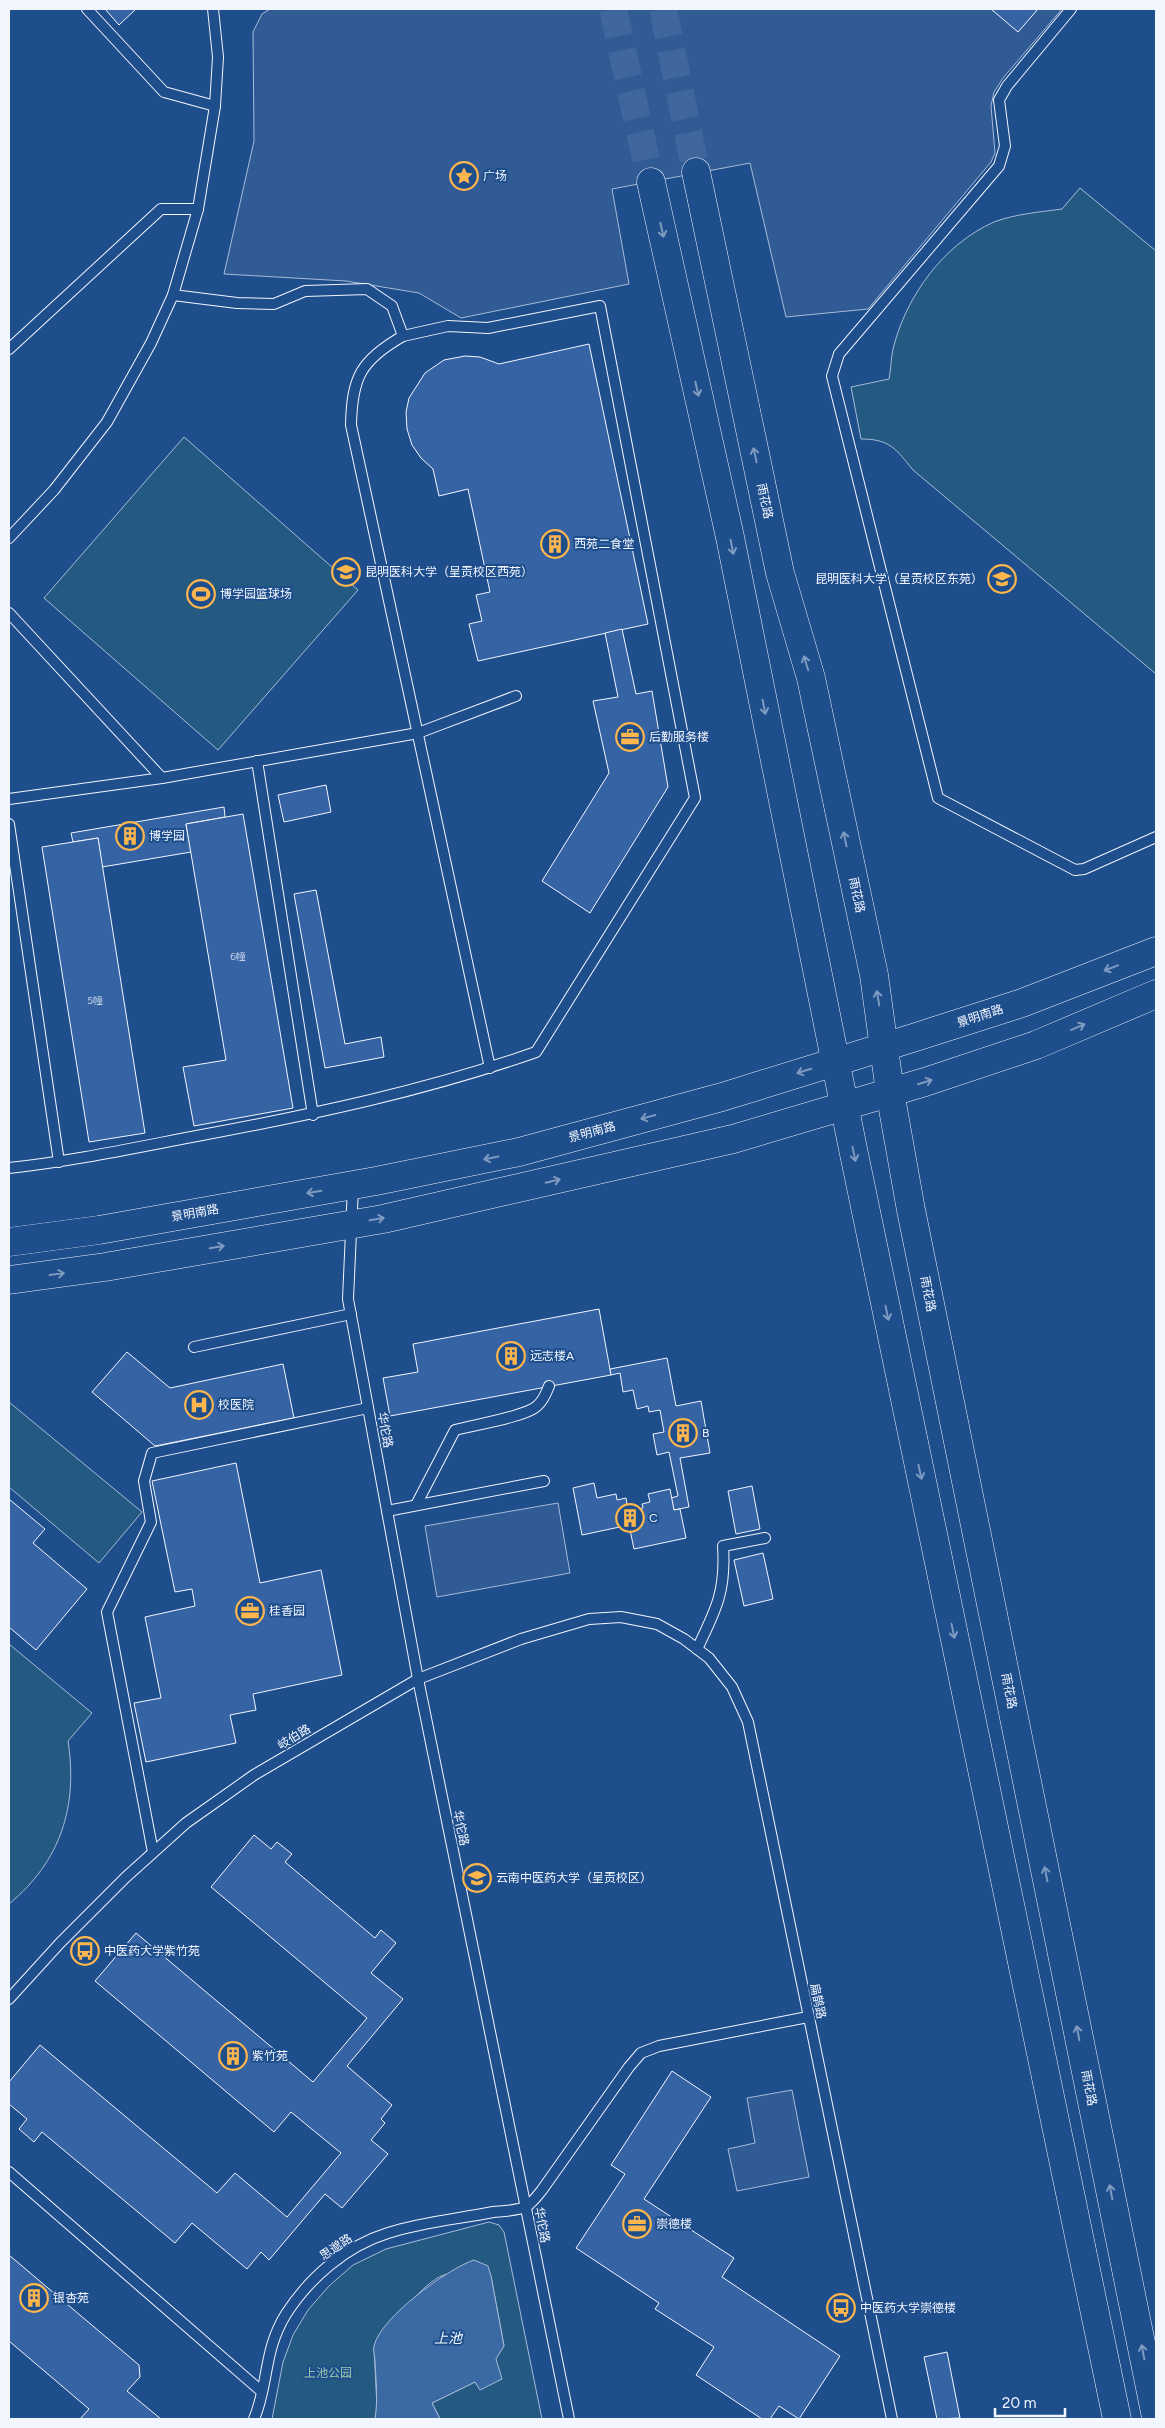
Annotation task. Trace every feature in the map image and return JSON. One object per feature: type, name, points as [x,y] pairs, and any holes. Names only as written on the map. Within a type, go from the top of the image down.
[{"type":"street","name":"雨花路","points":[[696,172],[780,573],[813,688],[874,975],[890,1092],[911,1210],[1156,2417]]},
{"type":"street","points":[[651,182],[730,537],[844,1106],[1117,2419]]},
{"type":"street","name":"景明南路","points":[[9,1242],[99,1230],[353,1185],[519,1152],[722,1097],[1022,1003],[1156,951]]},
{"type":"street","points":[[9,1280],[104,1267],[351,1224],[529,1186],[732,1139],[890,1092],[1036,1045],[1156,994]]},
{"type":"lane","points":[[87,9],[164,92],[215,106]]},
{"type":"lane","points":[[9,538],[54,490],[107,422],[151,343],[173,295],[198,209],[215,106],[218,57],[213,9]]},
{"type":"lane","points":[[1071,9],[1007,86],[999,100],[1005,146],[999,166],[839,354],[832,376],[938,798],[1080,871],[1156,837]]},
{"type":"lane","points":[[9,349],[161,209],[198,209]]},
{"type":"lane","points":[[173,295],[238,303],[274,304],[305,291],[367,289],[392,306],[403,336]]},
{"type":"lane","points":[[9,1168],[59,1162],[313,1115],[490,1068],[536,1052],[695,798],[600,306],[488,328],[448,326],[403,336],[385,346],[372,357],[360,373],[353,390],[351,425],[490,1068]]},
{"type":"lane","points":[[9,612],[162,778]]},
{"type":"lane","points":[[9,799],[162,778],[418,733],[516,696]]},
{"type":"lane","points":[[257,761],[313,1115]]},
{"type":"lane","points":[[9,824],[59,1162]]},
{"type":"lane","name":"华佗路","points":[[353,1185],[348,1298],[418,1679],[569,2419]]},
{"type":"lane","points":[[194,1347],[351,1314]]},
{"type":"lane","points":[[416,1506],[455,1430],[524,1413],[537,1407],[549,1386]]},
{"type":"lane","points":[[154,1852],[107,1612],[152,1522],[144,1481],[152,1453],[368,1408]]},
{"type":"lane","points":[[387,1511],[544,1481]]},
{"type":"lane","points":[[697,1649],[717,1608],[724,1574],[723,1546],[765,1538]]},
{"type":"lane","name":"岐伯路","points":[[9,1999],[60,1944],[186,1823],[254,1775],[418,1679],[521,1639],[589,1619],[621,1617],[657,1624]]},
{"type":"lane","name":"扁鹊路","points":[[657,1624],[709,1658],[732,1687],[748,1722],[892,2419]]},
{"type":"lane","points":[[526,2206],[542,2190],[629,2067],[641,2053],[659,2046],[808,2017]]},
{"type":"lane","points":[[9,2172],[261,2391]]},
{"type":"lane","name":"思邈路","points":[[254,2419],[267,2358],[285,2316],[300,2294],[320,2273],[344,2254],[388,2233],[526,2206]]},
{"type":"green space","points":[[1080,188],[1156,251],[1156,674],[913,470],[897,451],[886,443],[871,439],[861,439],[851,387],[889,379],[893,349],[907,310],[917,291],[930,274],[943,258],[959,244],[976,232],[1002,219],[1062,209]]},
{"type":"green space","name":"博学园篮球场","points":[[184,437],[358,590],[218,750],[44,598]]},
{"type":"green space","points":[[9,1402],[142,1512],[99,1563],[9,1487]]},
{"type":"green space","points":[[9,1644],[92,1713],[68,1741],[70,1788],[62,1831],[42,1870],[9,1904]]},
{"type":"green space","name":"上池公园","points":[[489,2222],[499,2225],[504,2232],[542,2419],[440,2419],[432,2403],[475,2382],[504,2346],[491,2276],[454,2273],[435,2279],[416,2296],[374,2347],[377,2407],[375,2419],[272,2419],[283,2362],[293,2335],[308,2310],[329,2286],[353,2265],[386,2249]]},
{"type":"shaded area","name":"广场","points":[[270,9],[1062,9],[1003,78],[994,92],[991,106],[995,153],[991,162],[868,309],[786,317],[750,163],[612,189],[629,284],[461,318],[419,293],[346,281],[224,274],[254,141],[253,32],[262,14]]},
{"type":"shaded area","points":[[558,1503],[570,1573],[437,1597],[425,1526]]},
{"type":"shaded area","points":[[792,2090],[809,2177],[737,2191],[728,2149],[755,2143],[747,2098]]},
{"type":"water","name":"上池","points":[[474,2260],[488,2266],[491,2276],[504,2346],[496,2359],[502,2379],[480,2390],[475,2382],[432,2403],[440,2419],[375,2419],[374,2346],[379,2335],[388,2322],[416,2296],[448,2273]]},
{"type":"building","points":[[105,9],[136,9],[119,25]]},
{"type":"building","points":[[991,9],[1038,9],[1018,32]]},
{"type":"building","name":"西苑二食堂","points":[[589,344],[648,624],[478,661],[469,624],[482,621],[476,595],[490,592],[468,489],[439,496],[433,469],[421,458],[412,445],[407,429],[406,412],[409,398],[425,373],[444,360],[465,356],[480,357],[499,364]]},
{"type":"building","name":"后勤服务楼","points":[[622,629],[636,694],[652,691],[668,787],[590,913],[542,881],[609,773],[593,701],[618,697],[605,633]]},
{"type":"building","points":[[326,785],[331,812],[284,822],[278,795]]},
{"type":"building","name":"博学园","points":[[224,807],[225,817],[186,824],[191,852],[102,867],[98,838],[73,842],[71,833]]},
{"type":"building","points":[[243,814],[293,1108],[194,1126],[183,1067],[226,1060],[186,824]]},
{"type":"building","points":[[98,838],[145,1133],[89,1142],[42,847]]},
{"type":"building","points":[[316,890],[345,1044],[381,1037],[384,1057],[325,1068],[294,894]]},
{"type":"building","name":"远志楼A","points":[[599,1309],[611,1375],[390,1416],[383,1378],[418,1372],[413,1344]]},
{"type":"building","name":"校医院","points":[[127,1352],[170,1388],[283,1364],[294,1418],[155,1446],[92,1392]]},
{"type":"building","name":"B","points":[[667,1358],[676,1406],[701,1401],[710,1453],[680,1458],[689,1507],[674,1510],[671,1498],[678,1496],[669,1452],[657,1455],[653,1434],[664,1432],[660,1410],[649,1412],[648,1406],[637,1409],[633,1390],[623,1392],[620,1373],[611,1375],[610,1369]]},
{"type":"building","name":"桂香园","points":[[236,1463],[260,1583],[321,1570],[342,1675],[253,1694],[256,1710],[230,1715],[236,1743],[146,1762],[134,1703],[161,1698],[145,1617],[195,1606],[192,1589],[175,1592],[152,1481]]},
{"type":"building","name":"C","points":[[594,1483],[597,1498],[616,1494],[617,1500],[626,1498],[628,1511],[643,1508],[642,1504],[650,1502],[648,1494],[670,1489],[674,1510],[680,1509],[686,1538],[634,1549],[629,1525],[582,1535],[573,1488]]},
{"type":"building","points":[[752,1486],[760,1529],[736,1534],[728,1491]]},
{"type":"building","points":[[9,1499],[45,1529],[33,1543],[87,1589],[36,1650],[9,1627]]},
{"type":"building","points":[[763,1553],[773,1599],[744,1606],[734,1560]]},
{"type":"building","name":"紫竹苑","points":[[254,1835],[271,1849],[277,1842],[292,1854],[285,1862],[375,1938],[381,1930],[396,1943],[371,1973],[403,1999],[347,2066],[392,2105],[381,2119],[385,2123],[371,2140],[388,2154],[342,2208],[325,2194],[269,2260],[261,2252],[247,2269],[192,2223],[175,2243],[42,2132],[34,2142],[19,2129],[27,2119],[9,2104],[9,2082],[40,2045],[217,2193],[235,2173],[287,2217],[341,2153],[291,2112],[274,2132],[95,1981],[136,1933],[313,2082],[367,2018],[211,1887]]},
{"type":"building","name":"崇德楼","points":[[672,2071],[711,2097],[644,2199],[734,2258],[722,2277],[840,2356],[799,2419],[779,2406],[770,2419],[762,2419],[696,2375],[714,2347],[655,2309],[659,2303],[576,2248],[625,2174],[611,2165]]},
{"type":"building","name":"银杏苑","points":[[9,2255],[139,2365],[140,2377],[127,2391],[161,2419],[80,2419],[89,2409],[9,2341]]},
{"type":"building","points":[[947,2352],[960,2418],[937,2419],[924,2357]]},
{"type":"tunnel","points":[[613,9],[651,182]]},
{"type":"tunnel","points":[[663,9],[696,172]]},
{"type":"place","name":"广场","points":[[464,176]]},
{"type":"place","name":"西苑二食堂","points":[[555,544]]},
{"type":"place","name":"昆明医科大学（呈贡校区西苑）","points":[[346,572]]},
{"type":"place","name":"昆明医科大学（呈贡校区东苑）","points":[[1002,579]]},
{"type":"place","name":"博学园篮球场","points":[[201,594]]},
{"type":"place","name":"后勤服务楼","points":[[630,737]]},
{"type":"place","name":"博学园","points":[[130,836]]},
{"type":"place","name":"远志楼A","points":[[511,1356]]},
{"type":"place","name":"校医院","points":[[199,1405]]},
{"type":"place","name":"B","points":[[683,1433]]},
{"type":"place","name":"C","points":[[630,1518]]},
{"type":"place","name":"桂香园","points":[[250,1611]]},
{"type":"place","name":"云南中医药大学（呈贡校区）","points":[[477,1878]]},
{"type":"place","name":"中医药大学紫竹苑","points":[[85,1951]]},
{"type":"place","name":"紫竹苑","points":[[233,2056]]},
{"type":"place","name":"崇德楼","points":[[637,2224]]},
{"type":"place","name":"银杏苑","points":[[34,2298]]},
{"type":"place","name":"中医药大学崇德楼","points":[[841,2308]]}]
